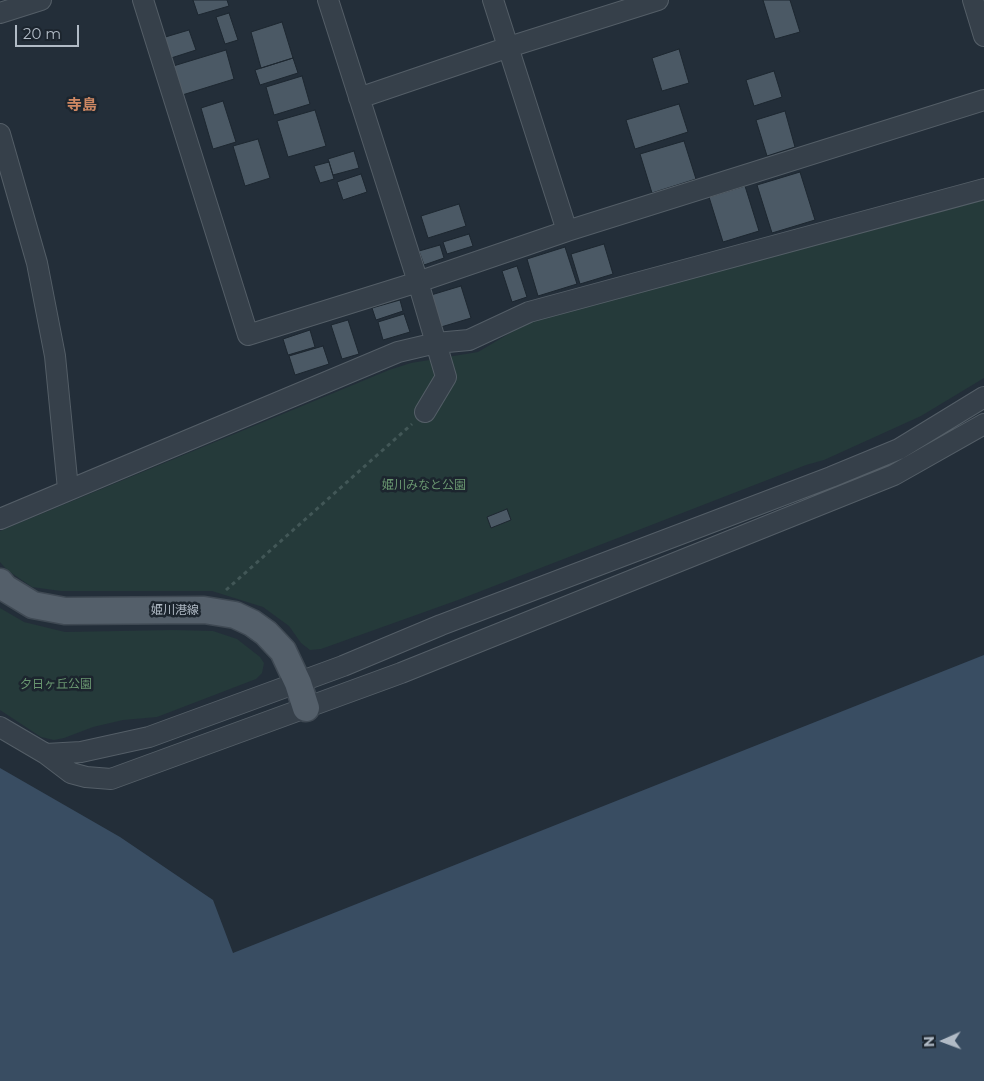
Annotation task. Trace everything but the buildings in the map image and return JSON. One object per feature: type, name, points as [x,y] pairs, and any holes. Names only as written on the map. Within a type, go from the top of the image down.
[{"type":"main road","name":"姫川港線","points":[[0,582],[5,588],[33,605],[65,611],[204,610],[235,615],[252,623],[266,633],[283,651],[298,683],[306,708]]},
{"type":"street","points":[[0,13],[41,0]]},
{"type":"street","points":[[143,0],[248,335],[418,282],[567,231],[984,100]]},
{"type":"street","points":[[328,0],[418,282],[446,378],[425,412]]},
{"type":"street","points":[[493,0],[567,231]]},
{"type":"street","points":[[973,0],[984,36]]},
{"type":"street","points":[[359,98],[653,1]]},
{"type":"street","points":[[0,134],[37,263],[53,347],[68,489]]},
{"type":"street","points":[[0,519],[398,352],[436,343],[469,340],[529,312],[984,189]]},
{"type":"street","points":[[46,754],[81,752],[149,737],[343,666],[440,625],[840,474],[899,449],[984,397]]},
{"type":"street","points":[[0,727],[46,754],[71,773],[86,777],[111,779],[401,673],[894,475],[984,424]]},
{"type":"path","points":[[204,610],[425,412]]},
{"type":"green space","name":"姫川みなと公園","points":[[984,198],[984,378],[921,416],[824,460],[806,465],[458,600],[321,649],[310,650],[301,643],[289,626],[263,607],[212,591],[61,591],[32,587],[7,570],[0,562],[0,531],[389,370],[411,363],[478,352],[532,321]]},
{"type":"green space","name":"夕日ヶ丘公園","points":[[0,608],[24,622],[65,632],[213,631],[237,639],[260,657],[264,663],[262,673],[256,679],[157,717],[123,720],[93,727],[54,740],[41,737],[0,710]]},
{"type":"water","points":[[984,655],[984,1081],[0,1081],[0,768],[120,837],[213,900],[233,953]]},
{"type":"district","name":"寺島","points":[[82,106]]}]
